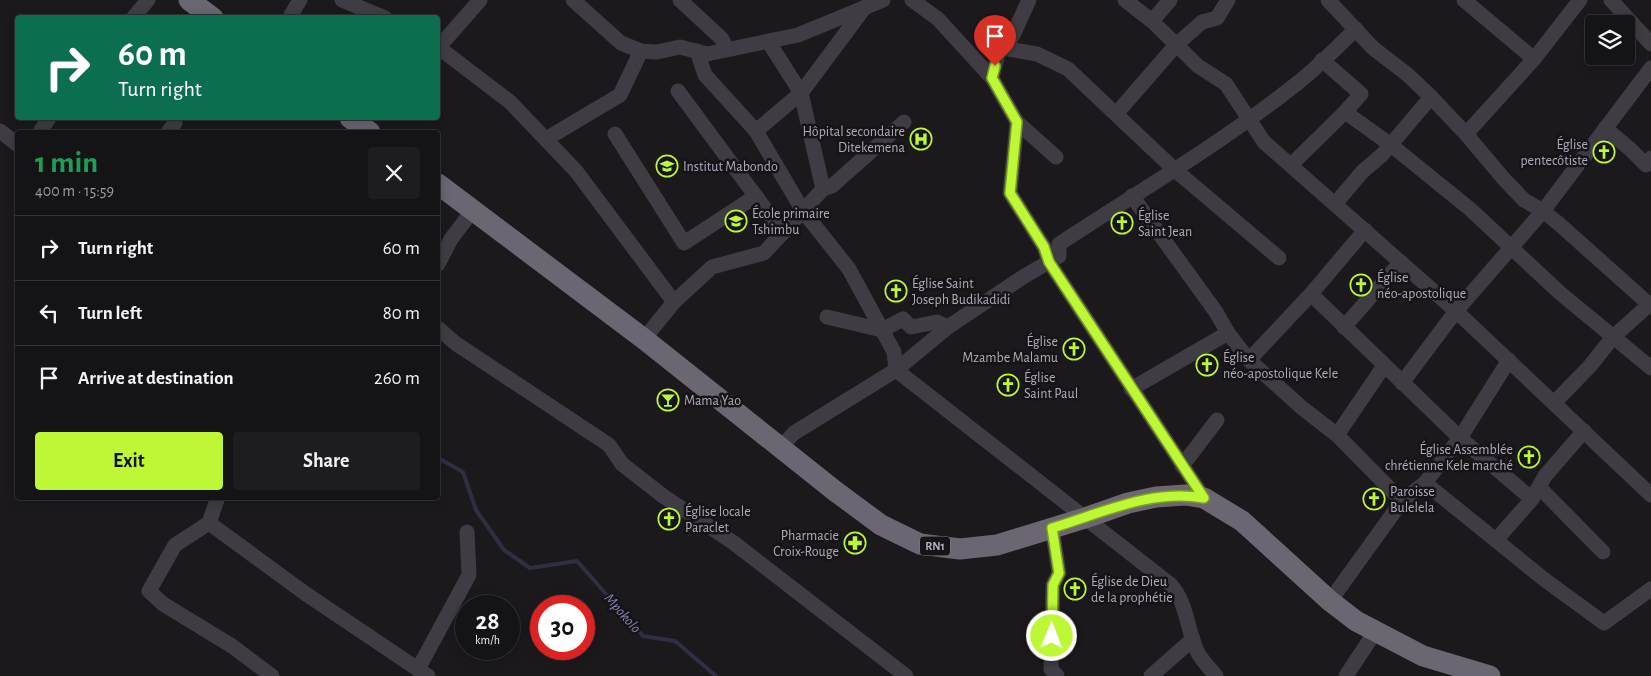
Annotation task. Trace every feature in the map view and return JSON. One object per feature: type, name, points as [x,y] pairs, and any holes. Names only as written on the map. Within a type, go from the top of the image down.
[{"type":"highway","points":[[188,0],[208,15]]},
{"type":"highway","name":"RN1","points":[[440,185],[644,339],[881,525],[920,544],[960,549],[997,545],[1128,503],[1156,497],[1185,495],[1204,498],[1242,521],[1330,601],[1356,621],[1423,656],[1490,676]]},
{"type":"street","points":[[136,15],[148,0]]},
{"type":"street","points":[[291,15],[300,0]]},
{"type":"street","points":[[342,0],[378,15]]},
{"type":"street","points":[[573,0],[621,43],[641,51],[657,52],[680,47],[707,54],[798,35],[882,0]]},
{"type":"street","points":[[680,0],[722,38],[727,49]]},
{"type":"street","points":[[912,0],[938,19],[992,78],[1017,122],[1056,157]]},
{"type":"street","points":[[992,78],[998,54],[1012,37],[1029,0]]},
{"type":"street","points":[[1125,0],[1152,21],[1198,66],[1226,84],[1264,142],[1456,311],[1651,495]]},
{"type":"street","points":[[1152,21],[1170,0]]},
{"type":"street","points":[[1116,114],[1176,45],[1202,22],[1217,18],[1228,0]]},
{"type":"street","points":[[1328,0],[1373,48],[1408,75],[1431,97],[1524,200],[1543,211],[1651,305],[1613,336],[1590,366],[1554,402]]},
{"type":"street","points":[[1464,0],[1534,59]]},
{"type":"street","points":[[1466,134],[1534,59],[1580,0]]},
{"type":"street","points":[[1611,0],[1651,44]]},
{"type":"street","points":[[440,44],[474,2]]},
{"type":"street","points":[[756,131],[801,93],[865,7]]},
{"type":"street","points":[[781,447],[794,433],[896,370],[948,327],[1023,277],[1059,256],[1059,244],[1175,170],[1296,84],[1356,29]]},
{"type":"street","points":[[768,41],[801,93],[823,189]]},
{"type":"street","points":[[1003,48],[1037,54],[1068,68],[1175,170],[1279,258]]},
{"type":"street","points":[[440,49],[510,102],[576,171],[674,302]]},
{"type":"street","points":[[546,139],[620,95],[641,51]]},
{"type":"street","points":[[697,51],[705,74],[756,131],[803,210],[849,269],[894,352],[896,370],[1176,590],[1182,603],[1197,652],[1216,676]]},
{"type":"street","points":[[1291,165],[1361,94],[1322,60]]},
{"type":"street","points":[[1402,383],[1456,311],[1543,211],[1651,68]]},
{"type":"street","points":[[678,91],[783,233]]},
{"type":"street","points":[[1335,204],[1363,171],[1391,145],[1431,97]]},
{"type":"street","points":[[1345,112],[1391,145],[1470,209],[1560,292],[1651,368]]},
{"type":"street","points":[[644,339],[674,302],[712,267],[764,253],[823,189],[832,186],[904,122]]},
{"type":"street","points":[[1017,122],[1010,193],[1044,247],[1049,262],[1204,498]]},
{"type":"street","points":[[1605,128],[1630,148],[1646,165],[1651,158]]},
{"type":"street","points":[[0,131],[15,143]]},
{"type":"street","points":[[615,134],[684,243],[756,196]]},
{"type":"street","points":[[1132,196],[1249,360],[1301,407],[1337,435],[1402,501]]},
{"type":"street","points":[[440,260],[451,239],[473,210]]},
{"type":"street","points":[[1249,360],[1311,294],[1364,230]]},
{"type":"street","points":[[1344,327],[1401,262]]},
{"type":"street","points":[[1311,294],[1460,438],[1535,493],[1602,552]]},
{"type":"street","points":[[826,317],[882,330],[903,319],[910,327],[937,322],[948,327]]},
{"type":"street","points":[[440,330],[455,343],[609,445],[622,464],[663,496],[734,543],[906,676]]},
{"type":"street","points":[[1131,389],[1228,333]]},
{"type":"street","points":[[1330,601],[1402,501],[1424,483],[1460,438],[1509,360]]},
{"type":"street","points":[[1337,435],[1384,366]]},
{"type":"street","points":[[1182,466],[1217,420]]},
{"type":"street","points":[[1496,540],[1535,493],[1545,476],[1584,431]]},
{"type":"street","points":[[1424,483],[1546,580],[1604,623],[1651,589]]},
{"type":"street","points":[[217,500],[209,523],[175,545],[150,591],[163,604],[232,646],[272,676]]},
{"type":"street","points":[[209,523],[306,594],[423,672],[469,575],[467,532]]},
{"type":"street","points":[[1052,528],[1059,573],[1053,585],[1051,669],[1057,676]]},
{"type":"street","points":[[1346,676],[1375,632]]},
{"type":"street","points":[[1151,676],[1193,639]]},
{"type":"waterway","name":"Mpokolo","points":[[440,459],[463,472],[476,510],[504,550],[530,568],[577,561],[643,636],[675,641],[716,676]]},
{"type":"place","name":"Hôpital secondaire Ditekemena","points":[[921,139]]},
{"type":"place","name":"Église pentecôtiste","points":[[1604,152]]},
{"type":"place","name":"Institut Mabondo","points":[[667,166]]},
{"type":"place","name":"École primaire Tshimbu","points":[[736,221]]},
{"type":"place","name":"Église Saint Jean","points":[[1122,223]]},
{"type":"place","name":"Église néo-apostolique","points":[[1361,285]]},
{"type":"place","name":"Église Saint Joseph Budikadidi","points":[[896,291]]},
{"type":"place","name":"Église Mzambe Malamu","points":[[1074,349]]},
{"type":"place","name":"Église néo-apostolique Kele","points":[[1207,365]]},
{"type":"place","name":"Église Saint Paul","points":[[1008,385]]},
{"type":"place","name":"Mama Yao","points":[[668,400]]},
{"type":"place","name":"Église Assemblée chrétienne Kele marché","points":[[1529,457]]},
{"type":"place","name":"Paroisse Bulelela","points":[[1374,499]]},
{"type":"place","name":"Église locale Paraclet","points":[[669,519]]},
{"type":"place","name":"Pharmacie Croix-Rouge","points":[[855,543]]},
{"type":"place","name":"Église de Dieu de la prophétie","points":[[1075,589]]},
{"type":"route","points":[[995,66],[992,78],[1017,122],[1010,193],[1044,247],[1049,262],[1204,498],[1185,495],[1156,497],[1128,503],[1052,528],[1059,573],[1053,585],[1052,636]]}]
